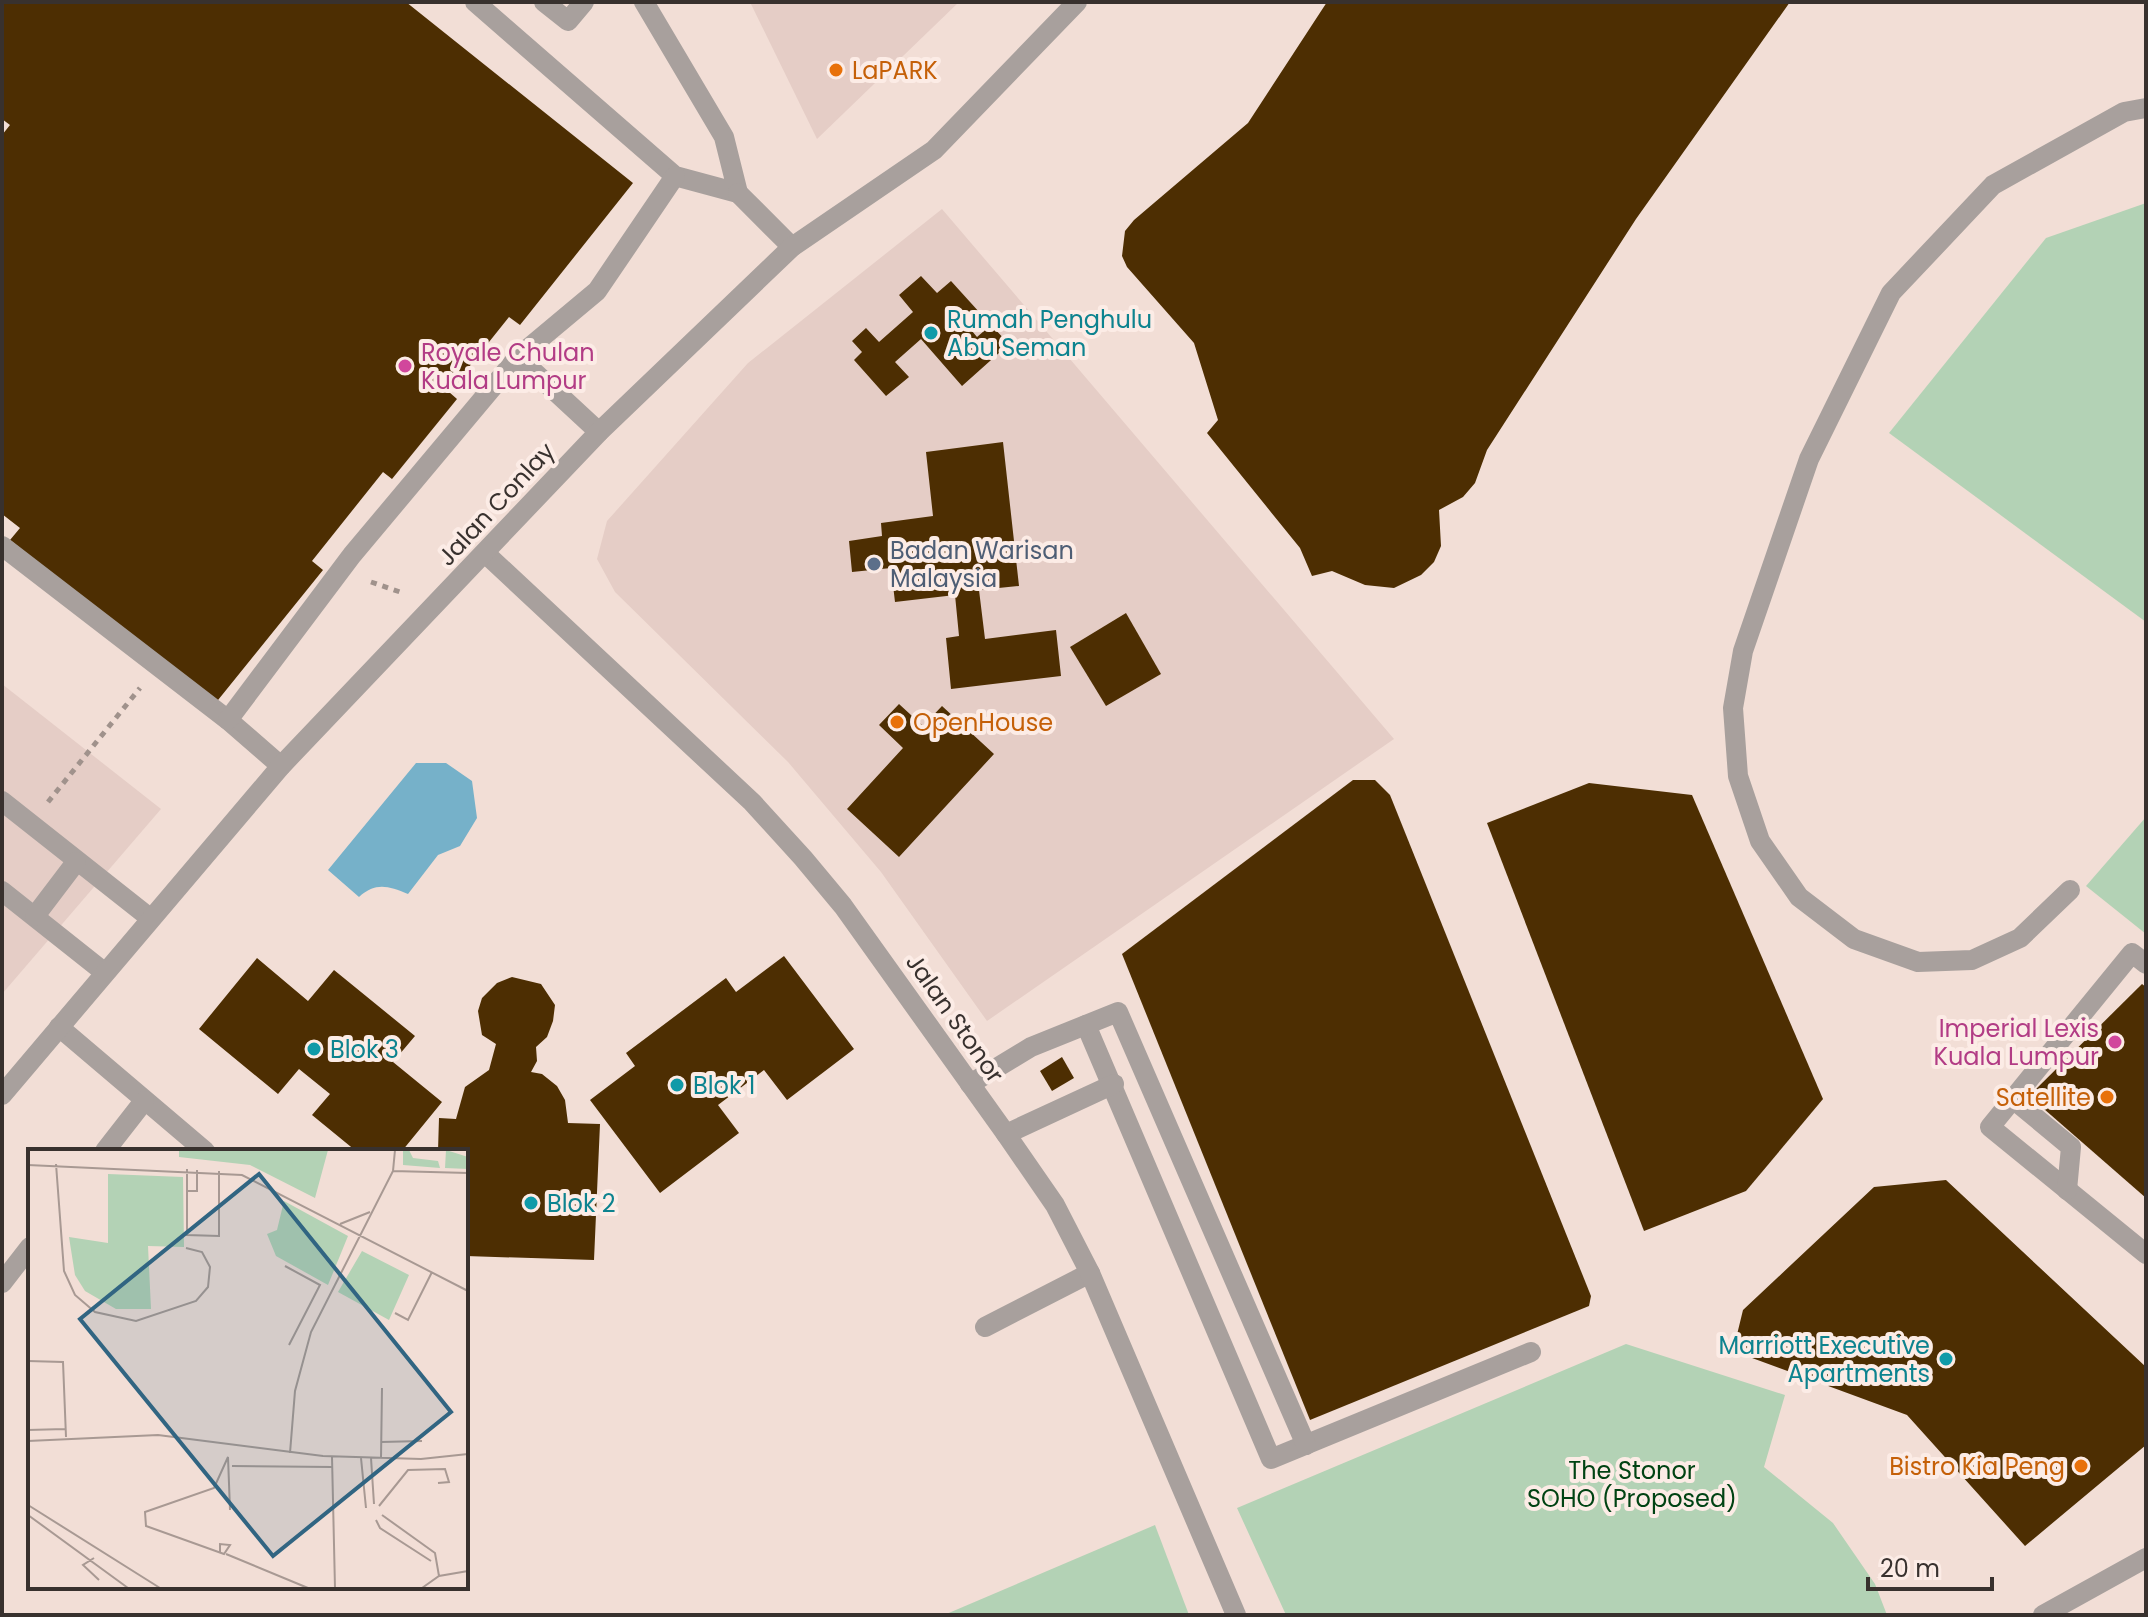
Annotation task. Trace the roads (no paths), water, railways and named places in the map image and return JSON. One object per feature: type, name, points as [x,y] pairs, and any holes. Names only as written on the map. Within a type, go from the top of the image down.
[{"type":"street","points":[[475,2],[675,176],[738,193],[792,247]]},
{"type":"street","points":[[544,2],[568,21],[584,2]]},
{"type":"street","points":[[644,2],[724,137],[738,193]]},
{"type":"street","name":"Jalan Conlay","points":[[2,1095],[281,766],[599,432],[792,247],[934,150],[1077,2]]},
{"type":"street","points":[[2070,890],[2020,938],[1972,960],[1918,962],[1854,939],[1799,897],[1760,841],[1738,776],[1733,708],[1743,651],[1809,459],[1891,293],[1993,185],[2124,112],[2146,108]]},
{"type":"street","points":[[228,720],[352,555],[518,357],[597,291],[675,176]]},
{"type":"street","points":[[518,357],[599,432]]},
{"type":"street","points":[[2,546],[228,720],[281,766]]},
{"type":"street","name":"Jalan Stonor","points":[[486,554],[752,802],[803,858],[843,906],[1006,1134],[1055,1205],[1090,1273],[1236,1615]]},
{"type":"street","points":[[2,801],[150,918]]},
{"type":"street","points":[[35,916],[76,862]]},
{"type":"street","points":[[2,891],[104,972]]},
{"type":"street","points":[[2146,964],[2132,953],[1990,1127],[2146,1254]]},
{"type":"street","points":[[970,1084],[1031,1047],[1118,1012],[1306,1445]]},
{"type":"street","points":[[1086,1025],[1114,1084],[1271,1459],[1531,1352]]},
{"type":"street","points":[[59,1027],[203,1149]]},
{"type":"street","points":[[1006,1134],[1114,1084]]},
{"type":"street","points":[[2013,1099],[2071,1147],[2067,1190]]},
{"type":"street","points":[[107,1149],[144,1101]]},
{"type":"street","points":[[2,1283],[28,1253]]},
{"type":"street","points":[[985,1327],[1090,1273]]},
{"type":"street","points":[[2043,1615],[2146,1558]]},
{"type":"water","points":[[416,763],[446,763],[472,781],[477,818],[460,846],[438,855],[408,894],[377,887],[359,897],[328,870]]},
{"type":"place","name":"LaPARK","points":[[836,70]]},
{"type":"place","name":"Rumah Penghulu Abu Seman","points":[[931,333]]},
{"type":"place","name":"Royale Chulan Kuala Lumpur","points":[[405,366]]},
{"type":"place","name":"Badan Warisan Malaysia","points":[[874,564]]},
{"type":"place","name":"OpenHouse","points":[[897,722]]},
{"type":"place","name":"Imperial Lexis Kuala Lumpur","points":[[2115,1042]]},
{"type":"place","name":"Blok 3","points":[[314,1049]]},
{"type":"place","name":"Blok 1","points":[[677,1085]]},
{"type":"place","name":"Satellite","points":[[2107,1097]]},
{"type":"place","name":"Blok 2","points":[[531,1203]]},
{"type":"place","name":"Marriott Executive Apartments","points":[[1946,1359]]},
{"type":"place","name":"Bistro Kia Peng","points":[[2081,1466]]},
{"type":"park label","name":"The Stonor SOHO (Proposed)","points":[[1632,1484]]}]
